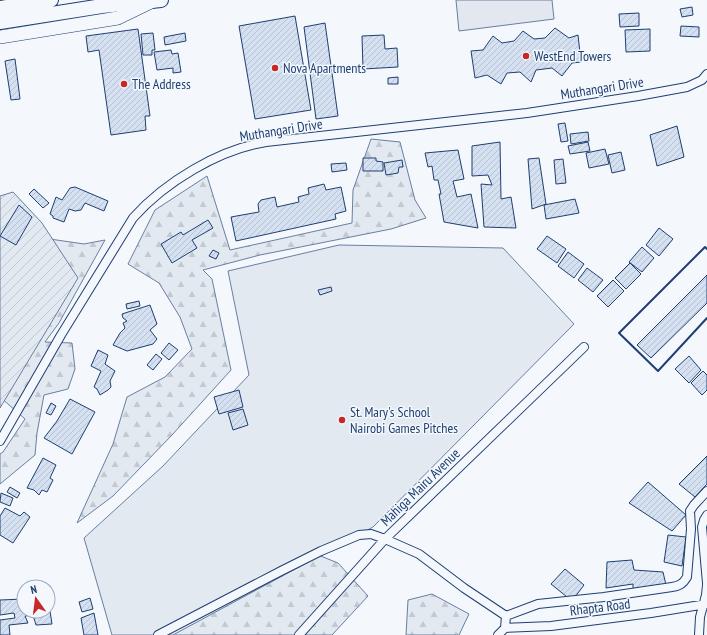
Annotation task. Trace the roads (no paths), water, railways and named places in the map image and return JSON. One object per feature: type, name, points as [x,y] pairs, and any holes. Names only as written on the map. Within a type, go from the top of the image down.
[{"type":"highway","points":[[0,8],[51,0]]},
{"type":"highway","points":[[0,22],[102,6],[158,0]]},
{"type":"main road","points":[[0,36],[118,18],[158,0]]},
{"type":"street","name":"Muthangari Drive","points":[[0,441],[64,329],[133,218],[175,182],[230,151],[266,142],[527,113],[638,96],[687,87],[702,80],[707,74]]},
{"type":"street","name":"Mahiga Mairu Avenue","points":[[299,635],[385,539],[584,347]]},
{"type":"street","points":[[506,616],[538,604],[604,597],[678,586],[684,582],[687,577],[691,529],[690,511],[694,504],[707,491]]},
{"type":"street","points":[[699,635],[700,617],[705,605],[707,584],[702,526],[707,516]]},
{"type":"street","points":[[158,635],[295,564],[359,535],[371,534],[419,554],[464,588],[506,616]]},
{"type":"street","name":"Rhapta Road","points":[[506,628],[551,626],[705,605]]},
{"type":"street","points":[[498,635],[506,628],[506,616]]},
{"type":"place","name":"WestEnd Towers","points":[[526,56]]},
{"type":"place","name":"Nova Apartments","points":[[275,68]]},
{"type":"place","name":"The Address","points":[[124,84]]},
{"type":"place","name":"St. Mary's School Nairobi Games Pitches","points":[[342,420]]}]
